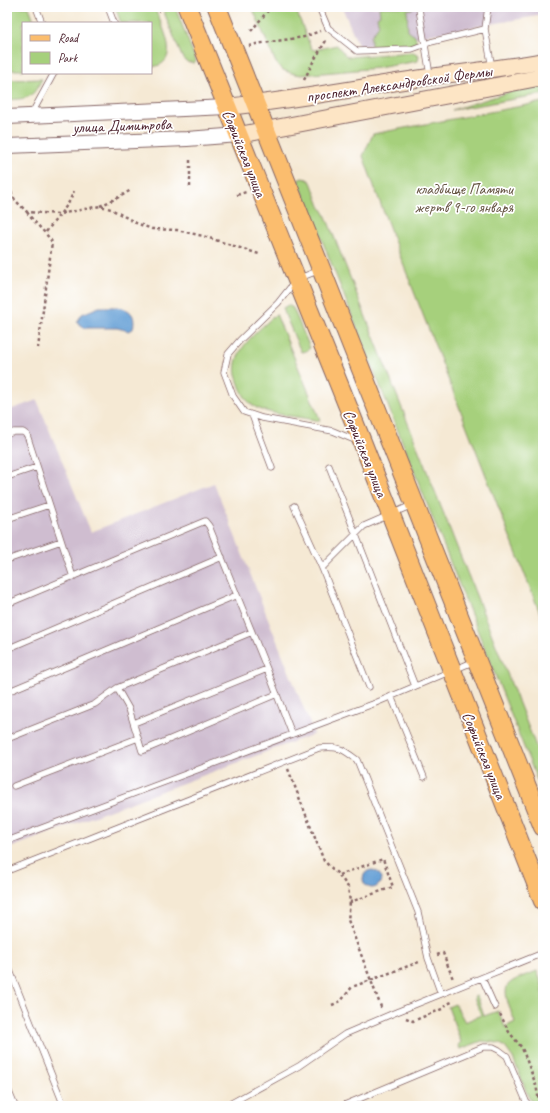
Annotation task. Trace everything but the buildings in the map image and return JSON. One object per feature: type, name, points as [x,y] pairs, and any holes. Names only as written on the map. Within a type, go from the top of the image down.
[{"type":"main road","name":"Софийская улица","points":[[187,7],[363,444],[543,900]]},
{"type":"main road","name":"Софийская улица","points":[[217,7],[543,827]]},
{"type":"main road","name":"проспект Александровской Фермы","points":[[227,107],[430,77],[492,70],[543,61]]},
{"type":"main road","name":"проспект Александровской Фермы","points":[[239,135],[543,77]]},
{"type":"street","name":"улица Димитрова","points":[[7,117],[227,107]]},
{"type":"street","name":"улица Димитрова","points":[[7,146],[187,139],[239,135]]},
{"type":"lane","points":[[108,7],[114,22]]},
{"type":"lane","points":[[319,7],[330,29],[356,51],[412,49],[431,42],[485,29]]},
{"type":"lane","points":[[488,7],[485,29],[492,70]]},
{"type":"lane","points":[[37,8],[42,22]]},
{"type":"lane","points":[[418,9],[430,77]]},
{"type":"lane","points":[[30,116],[53,74]]},
{"type":"lane","points":[[321,269],[297,280],[278,303],[240,340],[228,354],[224,372],[233,396],[244,412],[262,418],[333,431],[363,444]]},
{"type":"lane","points":[[252,415],[272,468]]},
{"type":"lane","points":[[7,434],[23,432],[27,435],[72,577]]},
{"type":"lane","points":[[329,466],[415,686]]},
{"type":"lane","points":[[7,477],[37,467]]},
{"type":"lane","points":[[322,568],[364,526],[415,504]]},
{"type":"lane","points":[[7,520],[49,505]]},
{"type":"lane","points":[[294,506],[322,568],[369,687]]},
{"type":"lane","points":[[7,604],[205,521],[209,526],[222,557],[292,734]]},
{"type":"lane","points":[[7,560],[61,540]]},
{"type":"lane","points":[[7,649],[222,557]]},
{"type":"lane","points":[[7,692],[237,595]]},
{"type":"lane","points":[[7,739],[95,704],[117,688],[252,632]]},
{"type":"lane","points":[[7,841],[391,696],[477,660]]},
{"type":"lane","points":[[134,723],[267,669]]},
{"type":"lane","points":[[117,688],[134,723],[142,751],[277,694]]},
{"type":"lane","points":[[391,696],[424,777]]},
{"type":"lane","points":[[14,786],[138,738]]},
{"type":"lane","points":[[7,872],[319,748],[334,746],[346,751],[358,760],[418,912],[428,958],[441,994]]},
{"type":"lane","points":[[226,1106],[299,1066],[345,1034],[543,953]]},
{"type":"lane","points":[[7,963],[64,1106]]},
{"type":"lane","points":[[482,978],[495,1007]]},
{"type":"lane","points":[[342,1106],[483,1048],[493,1048],[499,1050],[507,1056],[528,1106]]},
{"type":"lane","points":[[7,1087],[16,1106]]},
{"type":"path","points":[[148,7],[160,11]]},
{"type":"path","points":[[251,31],[271,7]]},
{"type":"path","points":[[256,44],[304,37],[330,29]]},
{"type":"path","points":[[304,80],[330,29]]},
{"type":"path","points":[[190,160],[190,187]]},
{"type":"path","points":[[27,212],[60,214],[100,206],[131,190]]},
{"type":"path","points":[[46,232],[68,204],[74,191]]},
{"type":"path","points":[[11,192],[15,200],[46,232],[52,242],[38,348]]},
{"type":"path","points":[[237,195],[248,192]]},
{"type":"path","points":[[100,206],[111,209],[136,223],[152,229],[177,230],[203,236],[259,254]]},
{"type":"path","points":[[285,762],[324,860],[340,875],[348,887],[350,902],[348,920],[382,1008],[412,1021],[442,1009],[447,1004],[454,1001]]},
{"type":"path","points":[[340,875],[383,859],[393,887],[350,902]]},
{"type":"path","points":[[332,1005],[342,1001],[352,987],[443,953],[456,988]]},
{"type":"path","points":[[495,1007],[509,1032],[522,1048],[536,1085],[540,1106]]},
{"type":"shaded area","points":[[342,7],[543,7],[543,15],[359,47]]},
{"type":"shaded area","points":[[37,400],[91,532],[214,483],[314,734],[7,849],[7,411]]},
{"type":"green space","points":[[7,7],[29,7],[35,22],[22,22],[22,70],[7,70]]},
{"type":"green space","points":[[115,7],[154,7],[168,42],[166,59],[161,64],[152,67],[152,22],[121,22]]},
{"type":"green space","points":[[162,7],[175,7],[195,58],[196,61],[194,63],[187,62],[182,57]]},
{"type":"green space","points":[[252,7],[295,7],[311,48],[314,50],[337,45],[346,56],[349,57],[413,52],[419,55],[418,61],[378,68],[301,75],[291,73],[283,70],[276,63]]},
{"type":"green space","points":[[379,7],[415,7],[407,10],[408,31],[415,36],[417,42],[411,45],[371,48],[371,36],[379,25],[377,17],[380,15]]},
{"type":"green space","points":[[42,79],[35,91],[29,97],[7,100],[7,80]]},
{"type":"green space","points":[[543,85],[543,94],[452,110],[513,91]]},
{"type":"green space","name":"кладбище Памяти жертв 9-го января","points":[[543,102],[543,621],[398,251],[363,156],[373,134]]},
{"type":"green space","points":[[302,178],[311,182],[320,206],[325,214],[543,764],[543,795],[298,180]]},
{"type":"green space","points":[[288,305],[293,308],[310,348],[306,351],[301,352],[286,317],[283,308]]},
{"type":"green space","points":[[276,314],[320,421],[279,414],[257,408],[248,402],[240,387],[236,375],[236,366],[242,348],[255,333]]},
{"type":"green space","points":[[537,971],[543,987],[543,1104],[535,1103],[529,1098],[513,1058],[505,1047],[499,1043],[482,1041],[460,1049],[458,1045],[461,1042],[448,1007],[455,1004],[465,1022],[481,1015],[474,997],[477,996],[484,1016],[498,1011],[505,1027],[515,1022],[506,996],[507,986],[516,979]]},
{"type":"water","points":[[99,307],[118,307],[129,311],[134,321],[133,329],[129,331],[117,328],[85,328],[77,322],[82,314]]},
{"type":"water","points":[[372,870],[378,873],[381,879],[378,885],[372,888],[366,885],[363,879],[366,873]]}]
